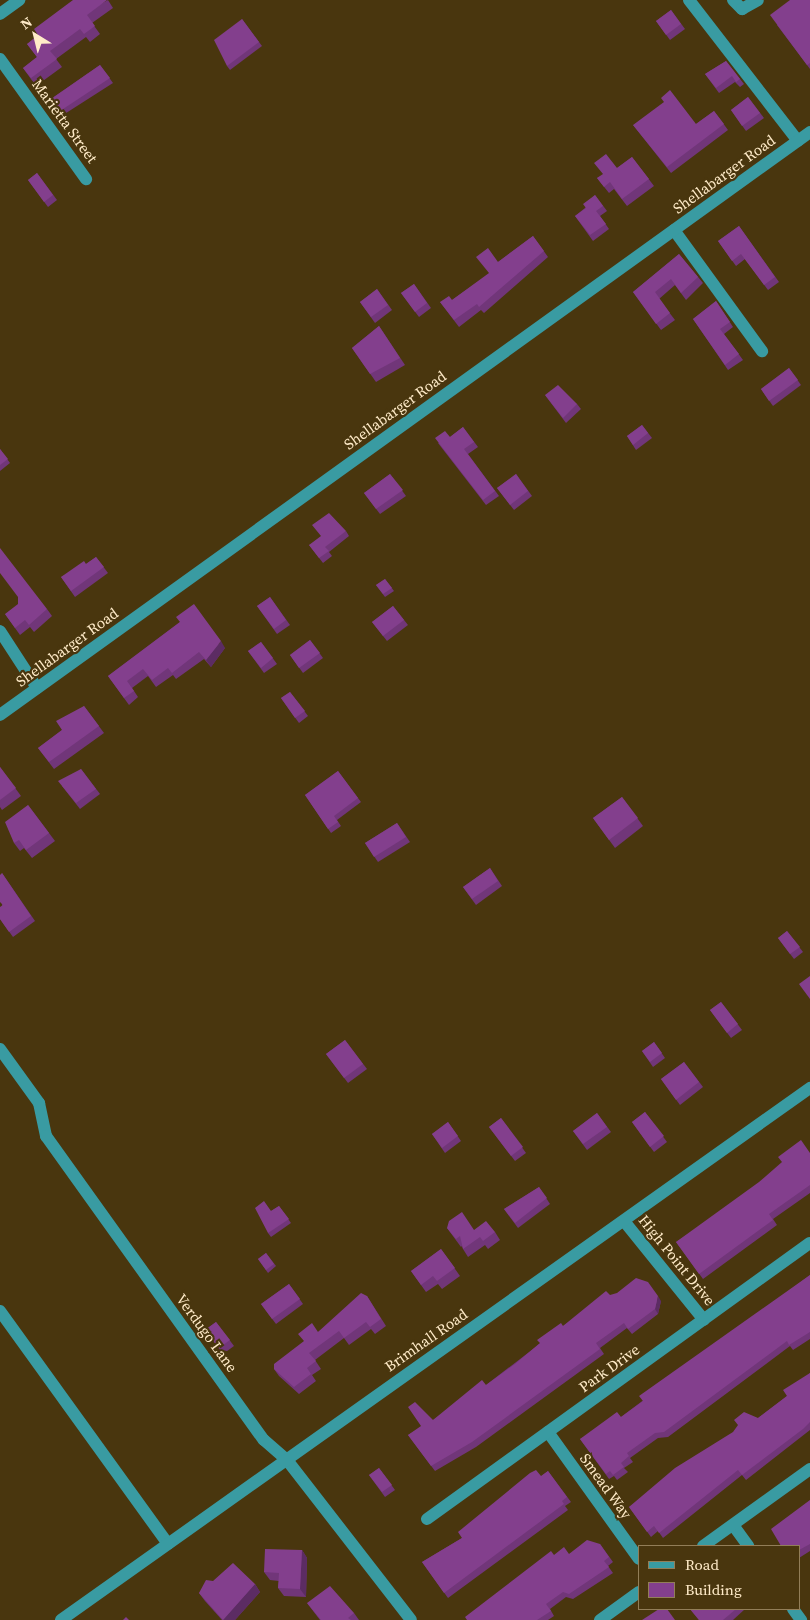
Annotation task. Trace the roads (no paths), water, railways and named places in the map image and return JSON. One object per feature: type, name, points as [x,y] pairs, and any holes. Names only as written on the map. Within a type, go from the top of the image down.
[{"type":"street","points":[[0,14],[19,0]]},
{"type":"street","points":[[689,0],[798,141]]},
{"type":"street","points":[[734,0],[742,9],[758,0]]},
{"type":"street","name":"Marietta Street","points":[[0,59],[86,178]]},
{"type":"street","name":"Shellabarger Road","points":[[0,716],[810,132]]},
{"type":"street","points":[[674,230],[762,351]]},
{"type":"street","points":[[0,631],[38,688]]},
{"type":"street","name":"Verdugo Lane","points":[[0,1049],[39,1103],[46,1136],[264,1440],[287,1460],[411,1620]]},
{"type":"street","name":"Brimhall Road","points":[[61,1620],[810,1088]]},
{"type":"street","name":"High Point Drive","points":[[624,1221],[704,1320]]},
{"type":"street","name":"Park Drive","points":[[427,1519],[810,1243]]},
{"type":"street","points":[[0,1311],[168,1544]]},
{"type":"street","name":"Smead Way","points":[[548,1432],[638,1558]]},
{"type":"street","points":[[704,1545],[810,1469]]},
{"type":"street","points":[[733,1525],[747,1545]]},
{"type":"street","points":[[600,1620],[638,1593]]}]
